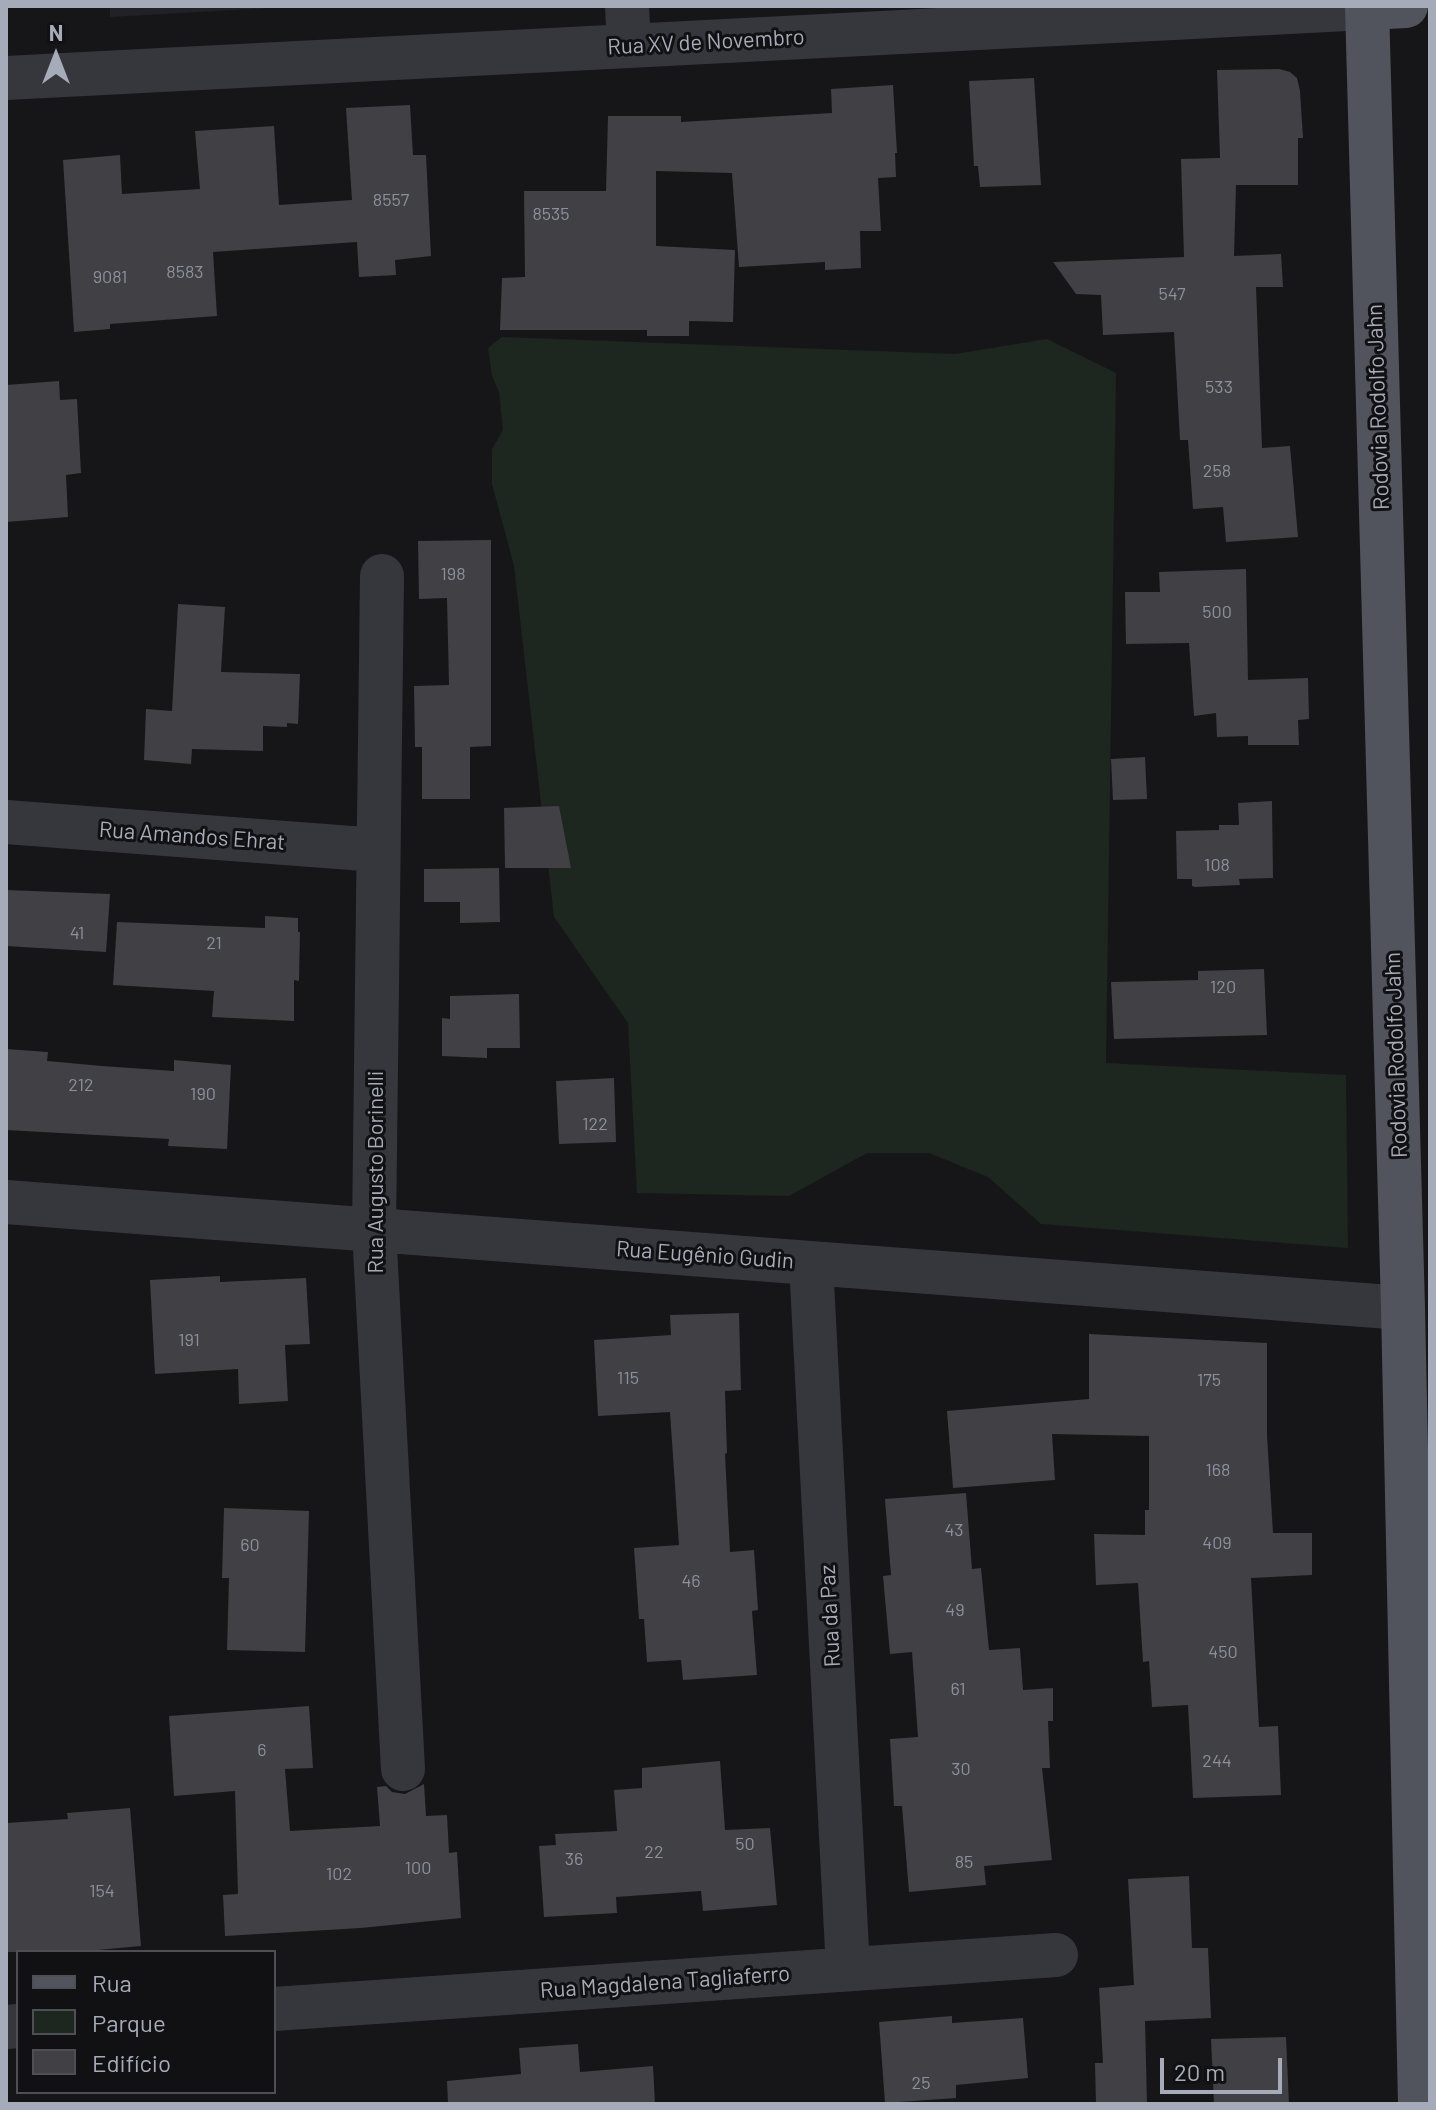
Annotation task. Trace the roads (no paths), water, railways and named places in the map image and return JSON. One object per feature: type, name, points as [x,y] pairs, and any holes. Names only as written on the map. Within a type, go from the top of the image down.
[{"type":"main road","name":"Rodovia Rodolfo Jahn","points":[[1380,7],[1420,2104]]},
{"type":"street","name":"Rua XV de Novembro","points":[[6,78],[628,26],[1380,7]]},
{"type":"street","name":"Rua Augusto Borinelli","points":[[382,576],[374,1230],[403,1769]]},
{"type":"street","name":"Rua Amandos Ehrat","points":[[6,822],[378,850]]},
{"type":"street","name":"Rua Eugênio Gudin","points":[[6,1202],[1403,1308]]},
{"type":"street","name":"Rua da Paz","points":[[811,1263],[848,1969]]},
{"type":"street","name":"Rua Magdalena Tagliaferro","points":[[276,2009],[1056,1955]]}]
